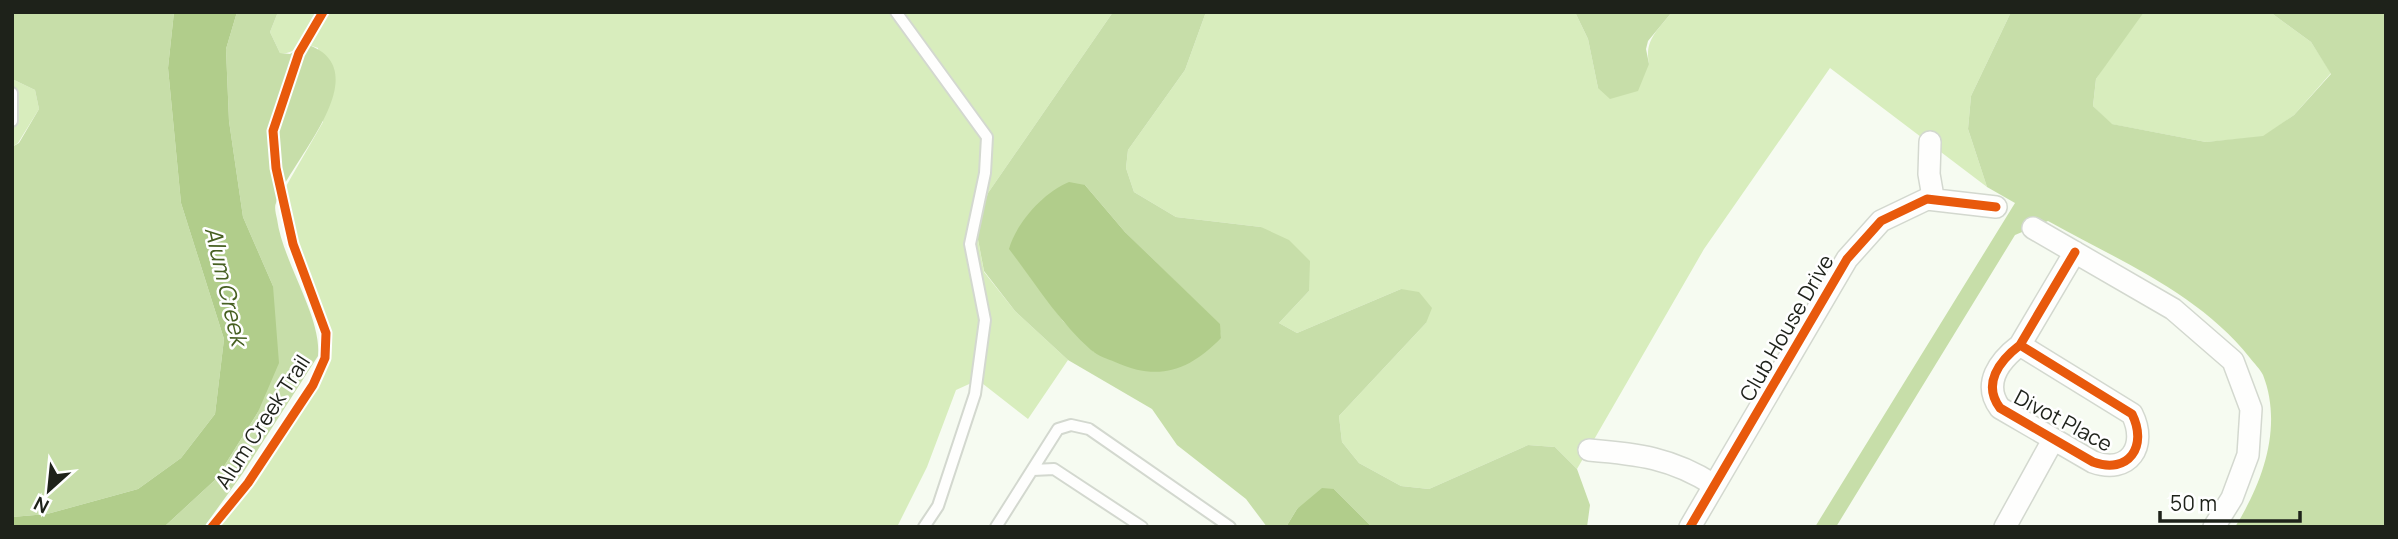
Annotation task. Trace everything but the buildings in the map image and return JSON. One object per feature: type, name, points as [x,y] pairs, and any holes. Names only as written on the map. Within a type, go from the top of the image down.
[{"type":"street","points":[[1930,142],[1933,197],[1996,207]]},
{"type":"street","name":"Club House Drive","points":[[1690,527],[1847,259],[1881,221],[1933,197]]},
{"type":"street","points":[[2033,228],[2173,309],[2233,361],[2251,409],[2248,455],[2232,498],[2214,527]]},
{"type":"street","name":"Divot Place","points":[[2020,345],[2132,414],[2138,425],[2134,454],[2122,464],[2108,467],[2053,440],[2000,408],[1992,397],[1991,382],[2007,355],[2020,345],[2075,252]]},
{"type":"street","name":"Divot Place","points":[[2005,527],[2053,440]]},
{"type":"street","points":[[1589,450],[1647,455],[1691,470],[1714,485]]},
{"type":"lane","points":[[896,12],[987,137],[985,173],[970,244],[985,320],[975,394],[938,506],[925,527]]},
{"type":"lane","points":[[12,93],[12,121]]},
{"type":"lane","points":[[996,527],[1058,429],[1071,425],[1089,429],[1230,527]]},
{"type":"lane","points":[[1033,470],[1054,470],[1142,527]]},
{"type":"shaded area","points":[[12,12],[174,12],[168,68],[181,203],[224,339],[215,414],[181,458],[138,489],[47,514],[12,517],[12,147],[19,143],[39,109],[35,90],[12,79]]},
{"type":"shaded area","points":[[237,12],[278,12],[270,32],[280,53],[290,54],[306,44],[327,57],[335,74],[333,95],[324,119],[275,206],[286,253],[314,324],[318,356],[243,473],[204,527],[164,527],[216,479],[258,412],[273,286],[243,217],[229,121],[226,49]]},
{"type":"shaded area","points":[[278,12],[317,12],[299,45],[288,53],[280,53],[270,32]]},
{"type":"shaded area","points":[[327,12],[1113,12],[988,193],[976,229],[984,272],[1015,311],[1068,360],[1028,419],[978,380],[956,390],[927,467],[897,527],[216,527],[259,468],[328,362],[331,336],[292,238],[285,188],[323,122],[318,48],[306,44]]},
{"type":"shaded area","points":[[1113,12],[1206,12],[1185,70],[1128,150],[1126,168],[1134,192],[1176,217],[1261,227],[1289,240],[1310,261],[1309,291],[1279,323],[1297,333],[1401,289],[1419,292],[1432,308],[1426,323],[1339,416],[1342,442],[1359,463],[1401,486],[1429,489],[1528,445],[1555,447],[1577,469],[1590,505],[1587,527],[1372,527],[1334,489],[1297,509],[1286,527],[1267,527],[1246,499],[1177,445],[1152,409],[1068,360],[1015,311],[984,271],[976,229],[988,193]],"holes":[[[1085,185],[1125,232],[1219,324],[1221,338],[1094,352],[1063,321],[1010,249]]]},
{"type":"shaded area","points":[[1206,12],[1575,12],[1588,39],[1598,88],[1649,64],[1650,42],[1672,12],[2011,12],[1971,96],[1968,129],[1987,187],[1830,68],[1704,249],[1577,469],[1555,447],[1528,445],[1429,489],[1401,486],[1359,463],[1342,442],[1339,416],[1426,323],[1401,289],[1297,333],[1279,323],[1309,291],[1261,227],[1176,217],[1134,192],[1126,168],[1128,150],[1185,70]]},
{"type":"shaded area","points":[[1575,12],[1672,12],[1648,41],[1646,49],[1649,64],[1638,91],[1610,99],[1598,88],[1588,39]]},
{"type":"shaded area","points":[[2011,12],[2144,12],[2096,79],[2093,106],[2112,124],[2206,142],[2263,136],[2294,115],[2331,74],[2311,42],[2270,12],[2386,12],[2386,527],[2235,527],[2254,492],[2267,454],[2271,414],[2269,394],[2262,373],[2230,335],[2183,297],[2048,221],[2015,235],[1836,527],[1815,527],[2015,203],[1987,187],[1968,129],[1971,96]]},
{"type":"shaded area","points":[[2144,12],[2270,12],[2311,42],[2331,73],[2294,115],[2263,137],[2206,142],[2111,124],[2093,106],[2096,79],[2130,27]]},
{"type":"shaded area","points":[[12,79],[35,90],[39,109],[18,143],[12,147]]},
{"type":"water","name":"Alum Creek","points":[[174,12],[237,12],[226,49],[229,121],[243,217],[273,286],[279,363],[258,412],[216,479],[164,527],[12,527],[12,517],[47,514],[138,489],[181,458],[215,414],[224,339],[181,203],[168,68]]},
{"type":"water","points":[[1069,182],[1085,185],[1125,232],[1220,324],[1221,338],[1198,358],[1173,370],[1160,372],[1131,368],[1094,352],[1058,315],[1009,249],[1018,229],[1032,210],[1050,193]]},
{"type":"water","points":[[1322,488],[1334,489],[1372,527],[1286,527],[1297,509]]},
{"type":"cycle path","name":"Alum Creek Trail","points":[[212,527],[248,483],[313,385],[325,358],[326,333],[293,244],[276,168],[273,131],[299,53],[323,12]]},
{"type":"cycle path","points":[[1690,527],[1847,259],[1881,221],[1927,199],[1996,207]]},
{"type":"cycle path","points":[[2020,345],[2132,414],[2138,437],[2132,455],[2117,464],[2093,462],[2000,408],[1995,399],[1995,374],[2005,358],[2020,345],[2075,252]]}]
